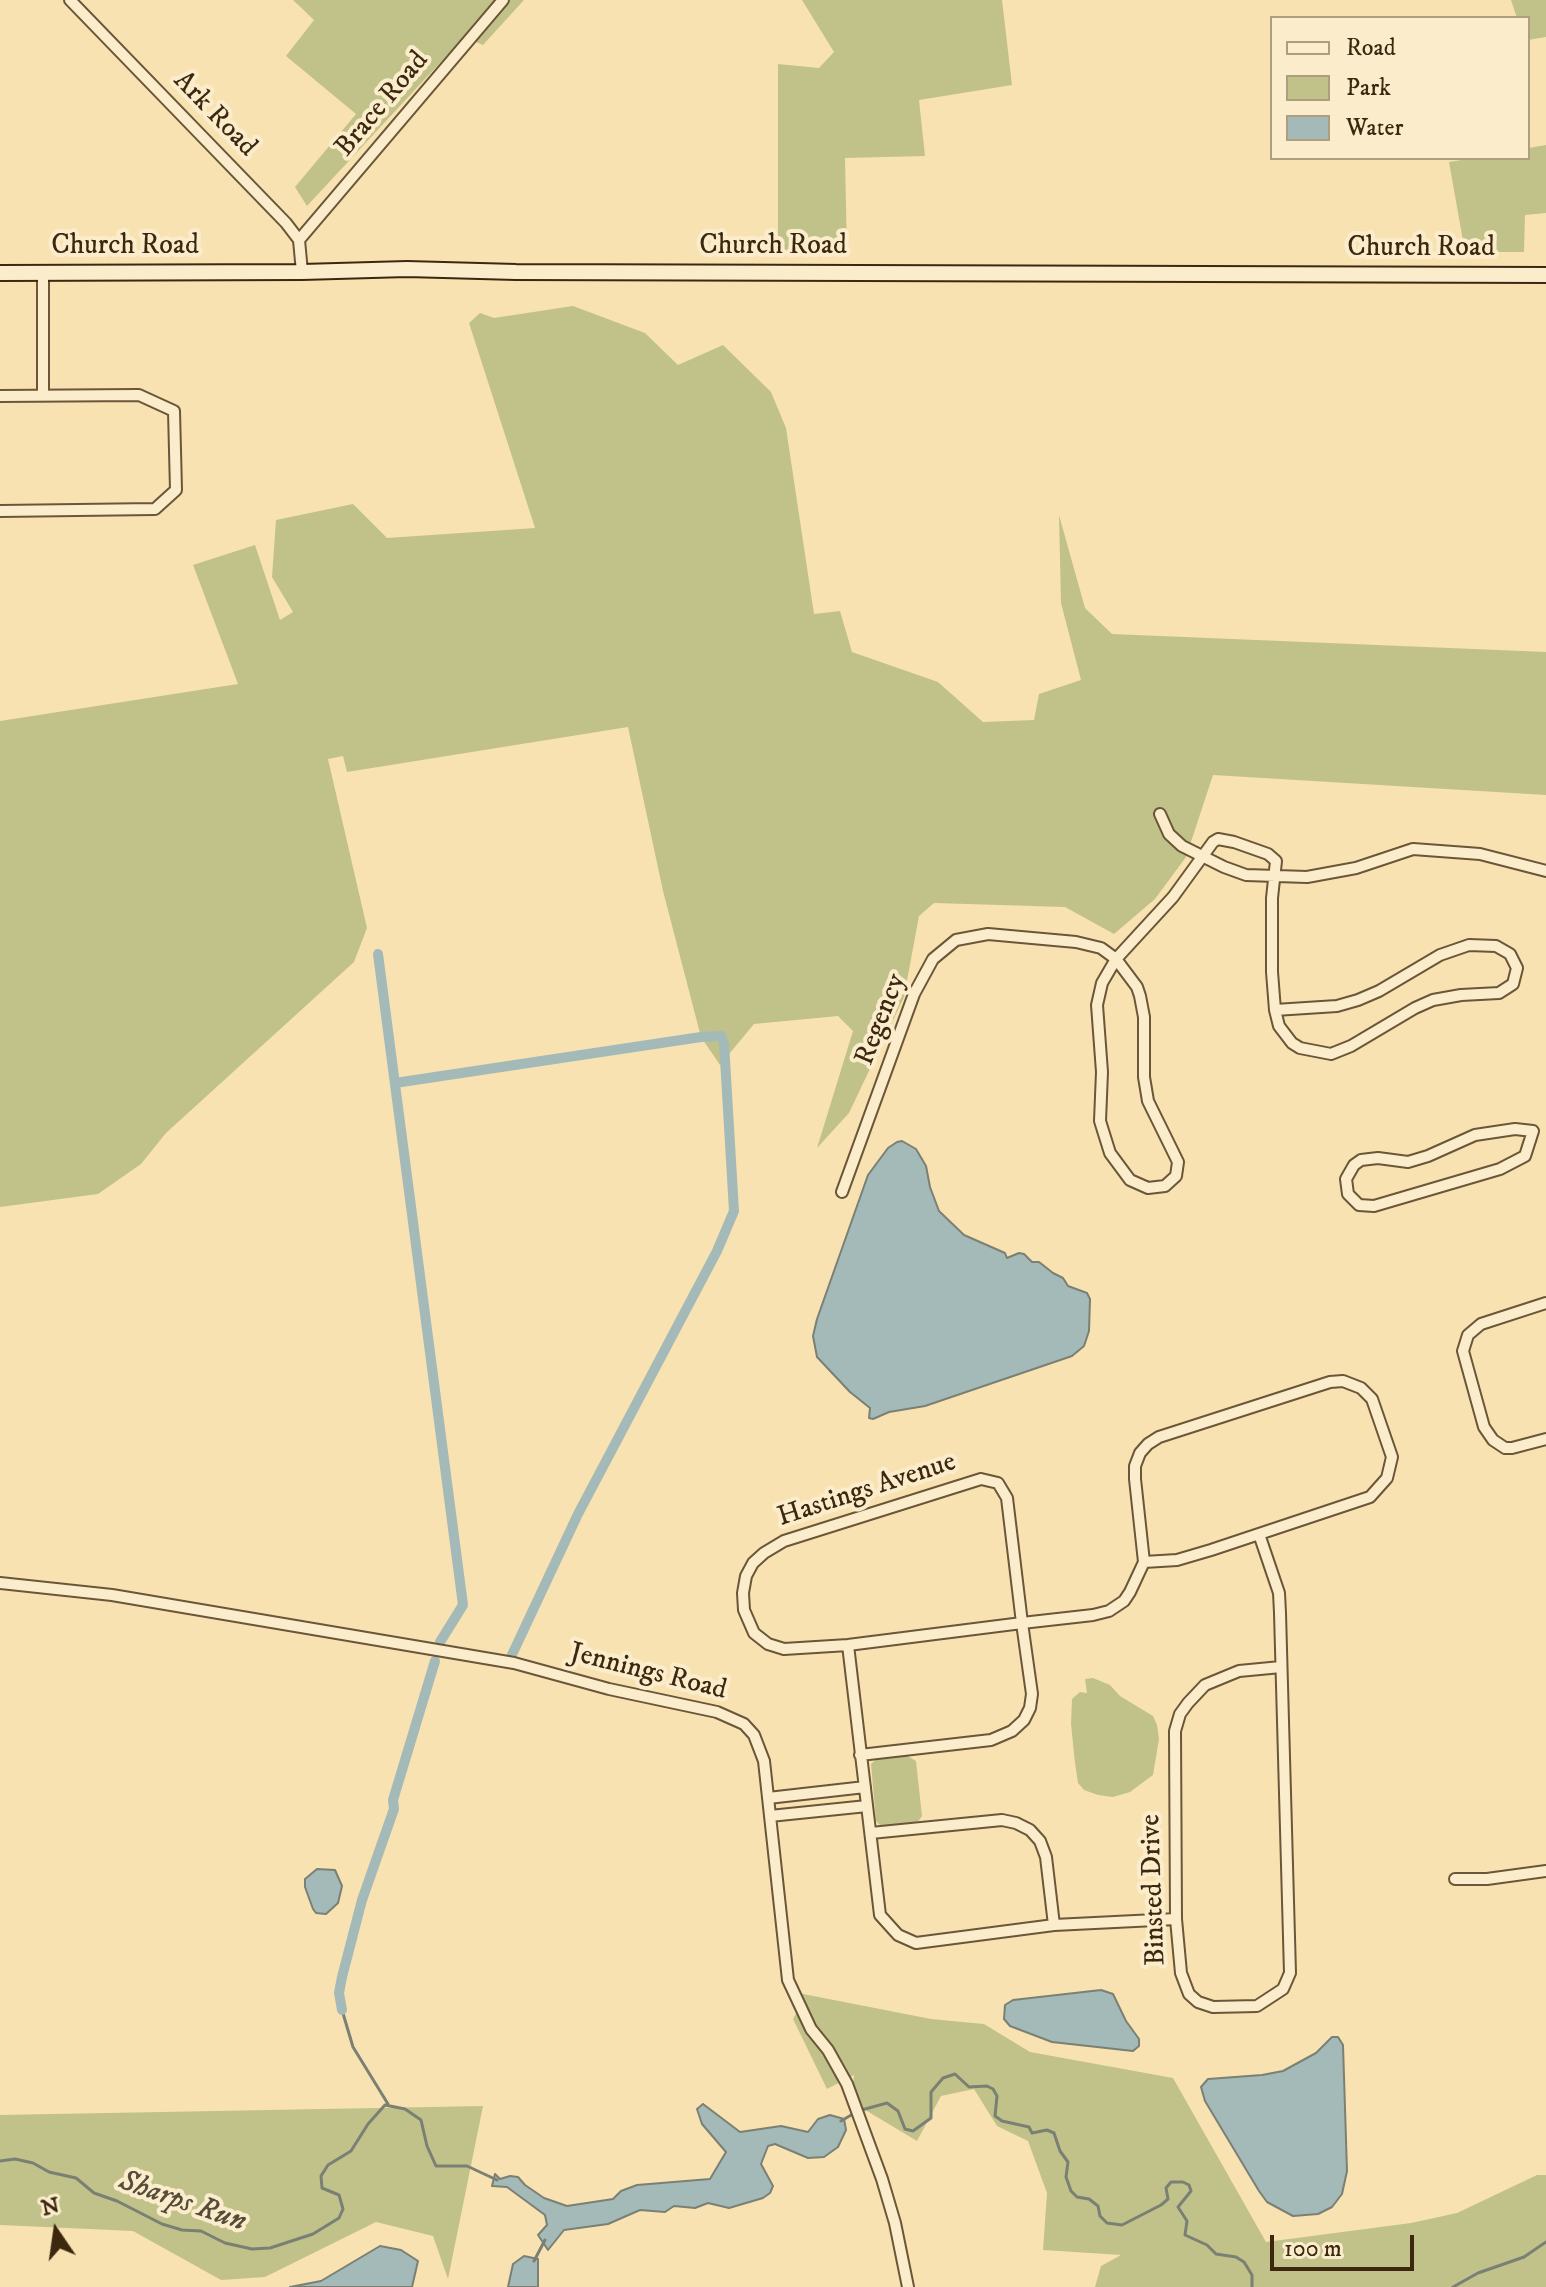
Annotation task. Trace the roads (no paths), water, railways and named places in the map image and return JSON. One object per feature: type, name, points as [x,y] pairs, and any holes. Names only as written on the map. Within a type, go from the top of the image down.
[{"type":"main road","name":"Church Road","points":[[0,273],[407,269],[573,273],[1546,275]]},
{"type":"street","name":"Ark Road","points":[[70,0],[299,240]]},
{"type":"street","name":"Brace Road","points":[[299,240],[503,0]]},
{"type":"street","points":[[299,240],[302,272]]},
{"type":"street","points":[[43,273],[43,394]]},
{"type":"street","points":[[0,396],[139,395],[174,411],[176,490],[155,509],[0,511]]},
{"type":"street","points":[[1160,814],[1175,840],[1234,872],[1307,877],[1342,871],[1413,849],[1480,854],[1546,871]]},
{"type":"street","points":[[1116,959],[1140,996],[1148,1101],[1178,1162],[1176,1176],[1165,1186],[1148,1188],[1130,1180],[1116,1163],[1102,1132],[1097,1005],[1102,983],[1116,959],[1173,897],[1201,856],[1218,839],[1234,842],[1273,857],[1276,861],[1272,898],[1275,1010],[1279,1026],[1292,1043],[1310,1052],[1331,1054],[1351,1046],[1433,1000],[1461,995],[1490,995],[1507,990],[1517,977],[1517,968],[1504,949],[1469,945],[1440,955],[1358,1000],[1337,1006],[1275,1010]]},
{"type":"street","name":"Regency","points":[[842,1192],[914,994],[933,959],[946,946],[977,934],[999,934],[1085,943],[1101,948],[1116,959]]},
{"type":"street","points":[[1533,1131],[1525,1156],[1500,1169],[1374,1206],[1359,1205],[1348,1194],[1346,1179],[1361,1160],[1378,1158],[1408,1162],[1475,1135],[1505,1129],[1546,1131]]},
{"type":"street","points":[[1546,1303],[1481,1324],[1468,1335],[1463,1351],[1484,1427],[1493,1440],[1505,1448],[1512,1448],[1546,1439]]},
{"type":"street","points":[[860,1755],[991,1740],[1012,1731],[1024,1720],[1032,1694],[1022,1623],[1109,1611],[1124,1601],[1144,1562],[1135,1466],[1148,1444],[1159,1437],[1330,1382],[1343,1381],[1361,1388],[1372,1399],[1392,1457],[1380,1488],[1370,1497],[1177,1560],[1144,1562]]},
{"type":"street","name":"Hastings Avenue","points":[[981,1479],[998,1483],[1007,1498],[1022,1623],[848,1645],[784,1649],[768,1644],[754,1633],[744,1610],[743,1593],[746,1576],[753,1563],[784,1541],[981,1479]]},
{"type":"street","name":"Binsted Drive","points":[[1259,1534],[1279,1593],[1290,1973],[1283,1989],[1257,2006],[1213,2007],[1198,2002],[1184,1985],[1176,1919],[1175,1731],[1180,1714],[1205,1685],[1239,1671],[1281,1667]]},
{"type":"street","name":"Jennings Road","points":[[0,1583],[112,1595],[514,1663],[609,1689],[717,1712],[744,1724],[754,1735],[764,1761],[788,1980],[811,2029],[828,2050],[847,2084],[882,2179],[898,2235],[908,2287]]},
{"type":"street","points":[[848,1645],[880,1915],[898,1935],[916,1943],[1054,1925],[1176,1919]]},
{"type":"street","points":[[768,1798],[865,1787]]},
{"type":"street","points":[[770,1816],[867,1806]]},
{"type":"street","points":[[871,1833],[1002,1820],[1030,1830],[1040,1841],[1046,1857],[1054,1925]]},
{"type":"street","points":[[1455,1879],[1487,1879],[1546,1871]]},
{"type":"water","points":[[902,1141],[916,1149],[926,1166],[939,1211],[964,1235],[1005,1253],[1007,1258],[1024,1254],[1032,1262],[1039,1262],[1063,1278],[1068,1286],[1087,1293],[1090,1299],[1089,1331],[1084,1346],[1072,1356],[925,1406],[889,1412],[873,1419],[869,1418],[870,1408],[817,1357],[813,1336],[868,1175],[888,1148]]},
{"type":"water","points":[[317,1869],[335,1870],[342,1886],[338,1903],[326,1914],[316,1913],[305,1887],[305,1879]]},
{"type":"water","points":[[1101,1990],[1113,1994],[1139,2039],[1139,2046],[1133,2051],[1052,2042],[1010,2026],[1004,2019],[1005,2005],[1013,2000]]},
{"type":"water","points":[[1332,2037],[1338,2037],[1343,2045],[1347,2171],[1342,2194],[1332,2207],[1318,2214],[1293,2216],[1267,2202],[1259,2191],[1205,2101],[1201,2087],[1208,2079],[1283,2071],[1316,2053]]},
{"type":"water","points":[[703,2104],[740,2132],[781,2126],[808,2132],[818,2119],[830,2115],[844,2119],[846,2130],[838,2147],[824,2157],[808,2158],[775,2144],[768,2146],[761,2164],[773,2186],[763,2198],[729,2208],[708,2203],[695,2208],[674,2206],[665,2212],[640,2210],[608,2224],[564,2230],[548,2250],[538,2235],[547,2225],[545,2215],[507,2187],[492,2186],[495,2174],[500,2179],[518,2177],[544,2198],[567,2206],[613,2199],[621,2191],[637,2185],[710,2179],[726,2152],[702,2124],[697,2109]]},
{"type":"water","points":[[380,2246],[401,2250],[418,2261],[412,2287],[290,2287],[321,2281]]},
{"type":"water","points":[[524,2256],[538,2259],[538,2287],[508,2287],[513,2264]]},
{"type":"waterway","points":[[378,954],[463,1605],[440,1642]]},
{"type":"waterway","points":[[395,1083],[701,1037],[721,1036],[724,1043],[734,1211],[717,1251],[578,1514],[510,1659]]},
{"type":"waterway","points":[[435,1661],[437,1653]]},
{"type":"waterway","points":[[342,2010],[339,1993],[362,1900],[394,1809],[393,1800],[435,1661]]},
{"type":"waterway","points":[[342,2010],[353,2047],[388,2104]]},
{"type":"waterway","name":"Sharps Run","points":[[841,2121],[858,2111],[887,2103],[898,2111],[905,2129],[913,2131],[931,2118],[931,2092],[943,2078],[955,2074],[969,2087],[987,2086],[997,2096],[995,2116],[1002,2121],[1029,2127],[1032,2133],[1047,2130],[1054,2133],[1060,2151],[1068,2162],[1066,2177],[1071,2191],[1098,2206],[1100,2216],[1107,2223],[1122,2225],[1161,2205],[1168,2199],[1166,2188],[1171,2182],[1189,2185],[1191,2191],[1178,2207],[1187,2221],[1185,2235],[1207,2245],[1216,2254],[1236,2257],[1244,2262],[1252,2275],[1252,2287]]},
{"type":"waterway","name":"Sharps Run","points":[[0,2161],[15,2159],[33,2163],[49,2172],[76,2178],[94,2193],[162,2224],[201,2231],[225,2243],[252,2249],[270,2248],[313,2234],[339,2218],[343,2209],[339,2195],[322,2188],[321,2176],[328,2165],[351,2151],[385,2105],[405,2109],[421,2120],[436,2166],[467,2166],[497,2180]]},
{"type":"waterway","points":[[534,2261],[545,2240]]},
{"type":"waterway","name":"Sharps Run","points":[[1453,2287],[1478,2273],[1524,2257],[1546,2242]]}]
